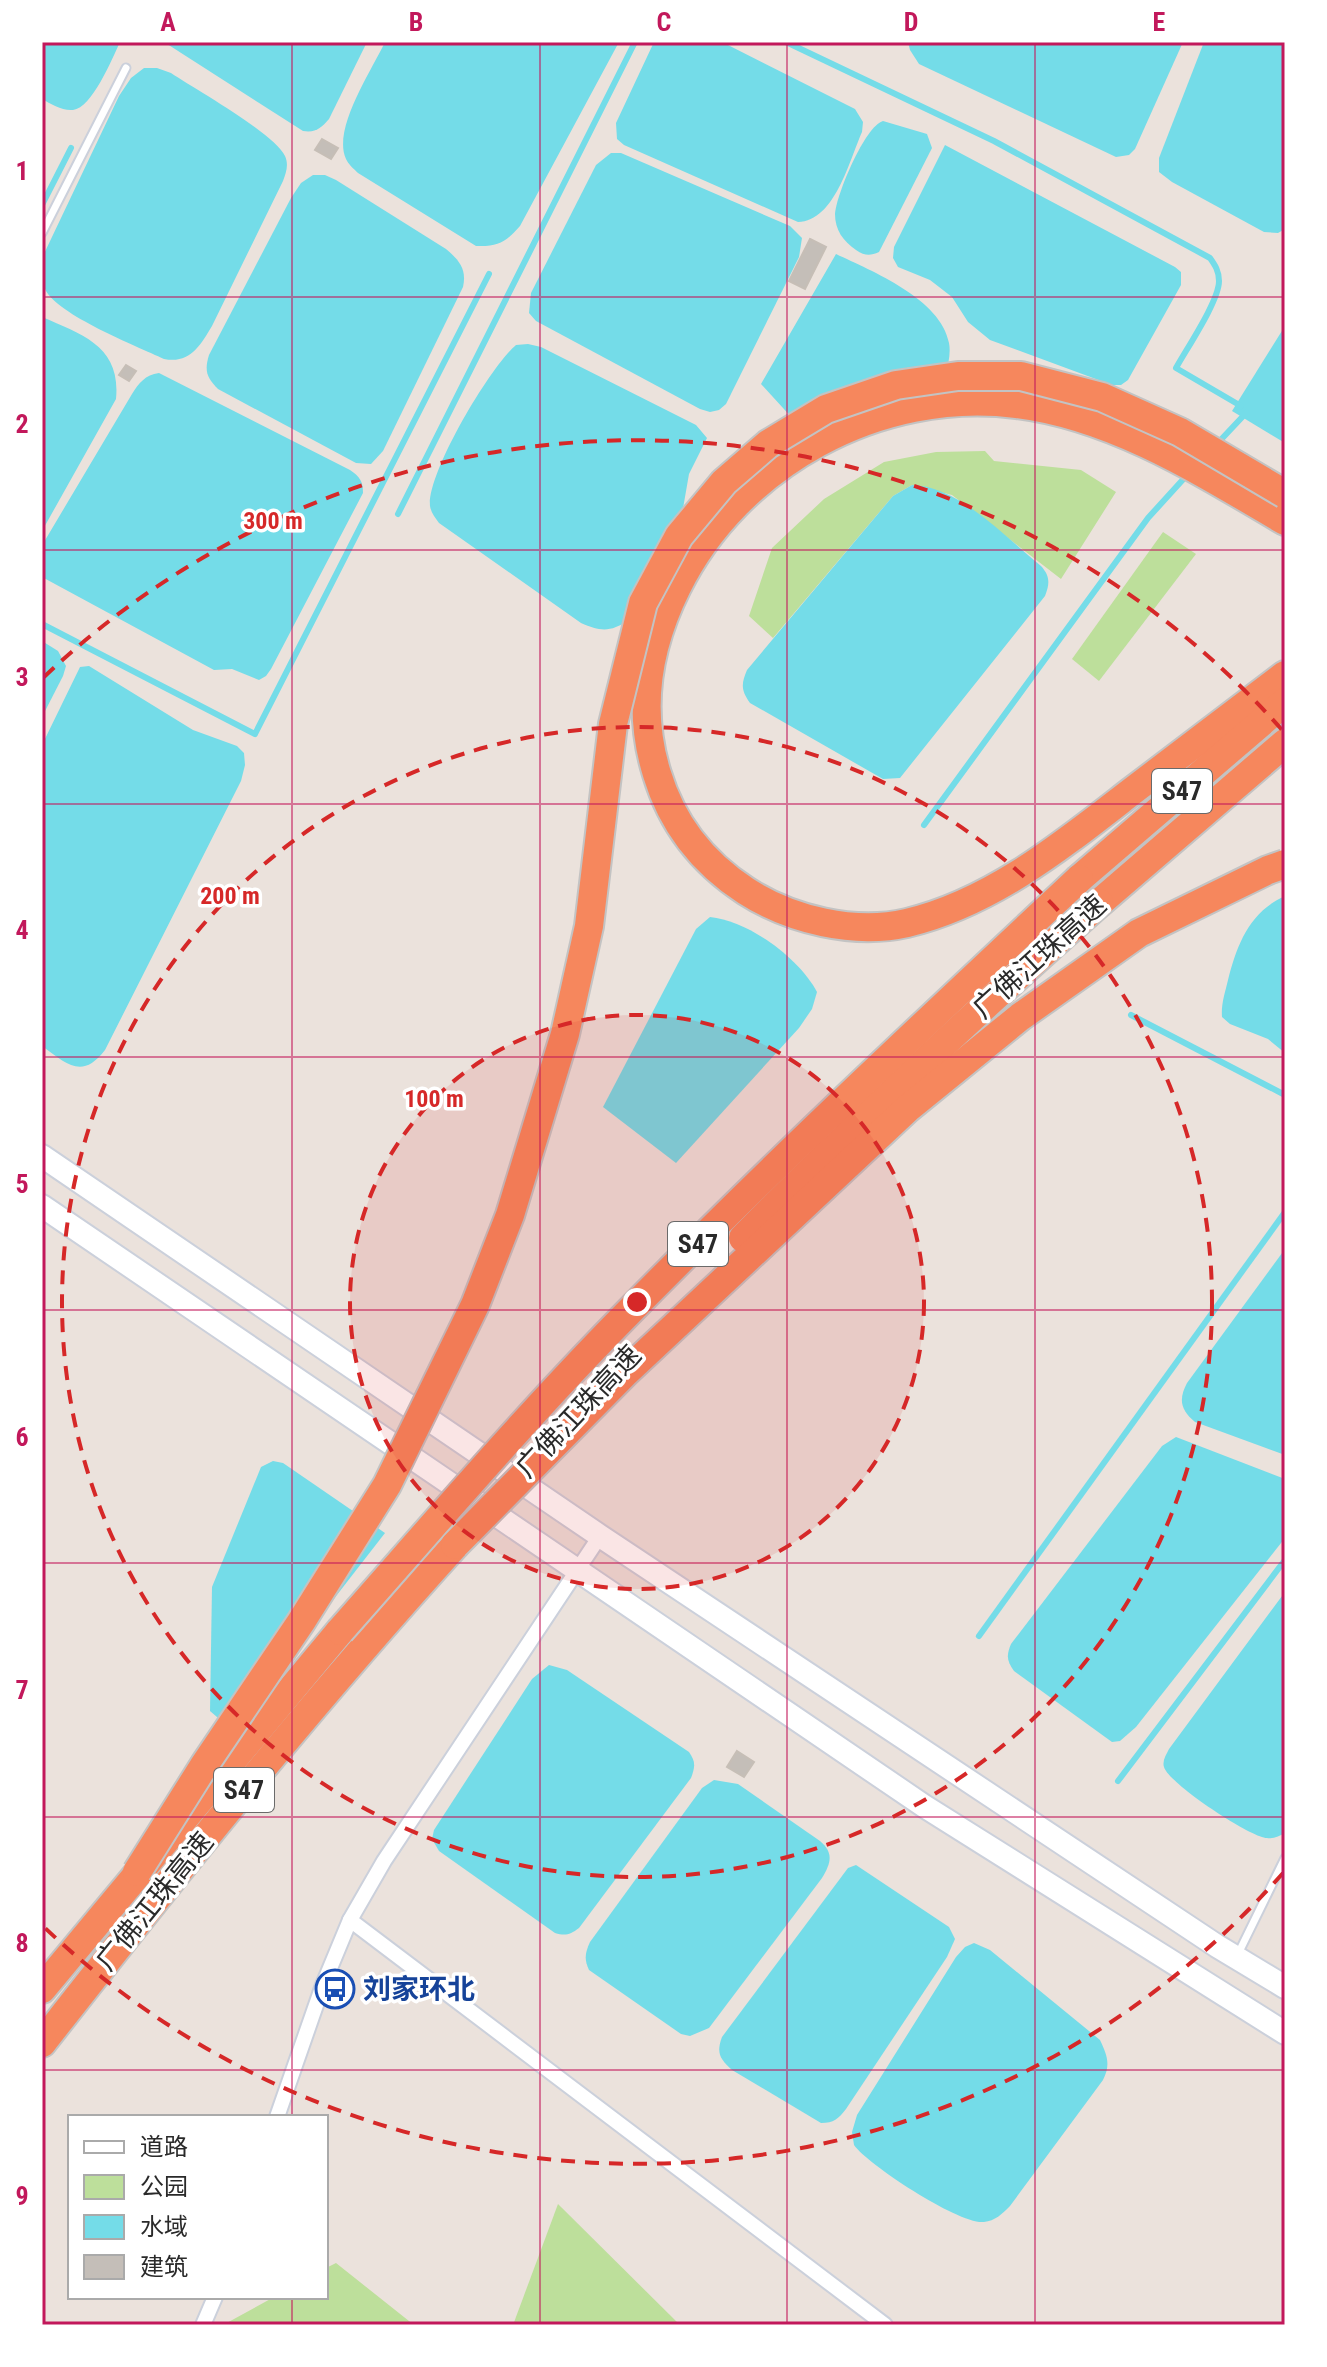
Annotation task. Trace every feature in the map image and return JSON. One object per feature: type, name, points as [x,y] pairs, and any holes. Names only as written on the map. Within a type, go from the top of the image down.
[{"type":"highway","points":[[137,1872],[387,1485],[475,1305],[510,1215],[565,1034],[589,926],[613,724],[643,603],[679,536],[715,493],[768,444],[826,409],[896,385],[958,376],[1021,376],[1102,397],[1180,432],[1285,494]]},
{"type":"highway","points":[[1285,521],[1194,469],[1094,422],[1017,404],[977,401],[902,410],[863,421],[781,463],[745,493],[686,568],[664,612],[651,655],[645,701],[648,745],[663,792],[687,838],[724,877],[766,904],[808,919],[855,926],[905,923],[952,908],[1009,880],[1056,850],[1285,675]]},
{"type":"highway","name":"广佛江珠高速","points":[[42,1989],[340,1631],[619,1322],[824,1118],[1079,879],[1285,702]]},
{"type":"highway","name":"广佛江珠高速","points":[[42,2043],[199,1844],[360,1650],[657,1325],[844,1136],[973,1014],[1285,743]]},
{"type":"highway","points":[[455,1545],[626,1372],[907,1109],[1020,1017],[1139,933],[1285,864]]},
{"type":"main road","points":[[42,1156],[600,1536],[1236,1958],[1285,1987]]},
{"type":"main road","points":[[42,1206],[924,1806],[1285,2033]]},
{"type":"street","points":[[278,2115],[323,1985],[350,1920],[384,1861],[600,1536]]},
{"type":"street","points":[[350,1920],[885,2325]]},
{"type":"street","points":[[203,2325],[214,2299]]},
{"type":"lane","points":[[42,233],[126,68]]},
{"type":"lane","points":[[1236,1958],[1285,1858]]},
{"type":"green space","points":[[985,451],[994,461],[1081,470],[1116,492],[1061,579],[952,495],[912,485],[893,496],[773,638],[749,616],[772,548],[824,499],[884,462],[936,452]]},
{"type":"green space","points":[[1163,532],[1196,554],[1099,681],[1072,659]]},
{"type":"green space","points":[[558,2204],[680,2325],[513,2325]]},
{"type":"green space","points":[[336,2263],[414,2325],[223,2325],[270,2299],[328,2299],[328,2267]]},
{"type":"water","points":[[42,42],[120,42],[94,92],[80,107],[69,110],[42,99]]},
{"type":"water","points":[[164,42],[367,42],[329,119],[318,129],[303,131]]},
{"type":"water","points":[[385,42],[619,42],[520,226],[501,242],[476,246],[358,173],[346,159],[344,132],[349,116]]},
{"type":"water","points":[[654,42],[722,42],[855,109],[863,122],[862,132],[839,188],[822,212],[798,222],[624,145],[617,139],[616,123]]},
{"type":"water","points":[[908,42],[1183,42],[1135,149],[1129,155],[1116,157],[919,64]]},
{"type":"water","points":[[1204,42],[1285,42],[1285,229],[1278,233],[1264,232],[1159,172],[1159,158]]},
{"type":"water","points":[[144,68],[171,73],[233,112],[278,147],[287,163],[283,181],[212,326],[193,352],[173,360],[164,359],[118,338],[65,309],[52,299],[42,278],[42,258],[119,96],[131,78]]},
{"type":"water","points":[[883,121],[927,134],[932,148],[879,252],[868,255],[856,250],[844,239],[836,225],[835,214],[846,178],[860,148]]},
{"type":"water","points":[[945,145],[1181,272],[1181,285],[1128,380],[1121,385],[1112,385],[990,340],[968,322],[952,297],[930,280],[898,267],[893,258],[894,247]]},
{"type":"water","points":[[611,153],[621,153],[790,226],[802,238],[799,257],[726,404],[719,410],[710,412],[700,409],[536,321],[529,313],[531,293],[596,165]]},
{"type":"water","points":[[313,175],[325,175],[336,180],[446,249],[463,270],[463,287],[383,451],[371,464],[356,463],[218,389],[208,374],[209,355],[291,198],[301,183]]},
{"type":"water","points":[[836,254],[903,288],[933,313],[949,343],[948,363],[946,374],[804,431],[761,384]]},
{"type":"water","points":[[42,317],[97,345],[112,367],[116,399],[42,531]]},
{"type":"water","points":[[1285,326],[1285,443],[1232,411]]},
{"type":"water","points":[[516,345],[541,347],[696,425],[707,438],[689,474],[681,520],[629,620],[611,629],[581,623],[439,523],[430,506],[439,470],[462,421],[505,357]]},
{"type":"water","points":[[159,373],[350,470],[362,482],[363,493],[271,669],[259,680],[232,669],[214,670],[42,577],[44,542],[135,390],[146,378]]},
{"type":"water","points":[[912,485],[947,494],[981,515],[1041,566],[1048,576],[1048,583],[1045,596],[900,778],[883,779],[750,703],[743,683],[747,670],[893,496]]},
{"type":"water","points":[[42,641],[58,651],[66,666],[42,717]]},
{"type":"water","points":[[89,666],[193,730],[237,746],[244,753],[245,765],[241,781],[105,1050],[89,1065],[82,1067],[67,1063],[42,1046],[42,745],[80,667]]},
{"type":"water","points":[[1285,896],[1285,1053],[1268,1039],[1230,1024],[1222,1017],[1222,1012],[1240,942],[1262,911]]},
{"type":"water","points":[[710,917],[741,926],[771,943],[798,966],[817,992],[812,1009],[799,1028],[676,1163],[603,1107],[696,929]]},
{"type":"water","points":[[1285,1249],[1285,1455],[1195,1422],[1184,1409],[1182,1395],[1187,1383]]},
{"type":"water","points":[[1176,1437],[1285,1479],[1285,1538],[1136,1727],[1120,1741],[1112,1742],[1014,1671],[1008,1652],[1162,1446]]},
{"type":"water","points":[[273,1461],[283,1463],[385,1533],[232,1730],[210,1711],[212,1587],[261,1467]]},
{"type":"water","points":[[1285,1592],[1285,1833],[1269,1838],[1245,1829],[1194,1796],[1169,1775],[1164,1762],[1169,1749]]},
{"type":"water","points":[[549,1665],[567,1670],[689,1752],[694,1765],[691,1778],[579,1928],[565,1935],[555,1933],[439,1851],[432,1839],[434,1830],[532,1679]]},
{"type":"water","points":[[714,1780],[738,1784],[820,1841],[830,1858],[822,1878],[709,2028],[690,2036],[681,2034],[589,1970],[586,1956],[590,1942],[702,1788]]},
{"type":"water","points":[[856,1865],[949,1927],[955,1939],[947,1957],[846,2109],[835,2120],[821,2123],[732,2070],[722,2059],[719,2047],[722,2037],[848,1868]]},
{"type":"water","points":[[974,1943],[990,1950],[1100,2040],[1107,2064],[1103,2080],[1010,2206],[995,2219],[984,2222],[956,2214],[895,2179],[854,2145],[852,2132],[857,2115],[956,1957]]},
{"type":"building","points":[[322,139],[338,148],[331,159],[315,150]]},
{"type":"building","points":[[810,239],[826,247],[805,289],[789,281]]},
{"type":"building","points":[[126,365],[136,371],[129,381],[119,375]]},
{"type":"building","points":[[737,1751],[754,1762],[744,1777],[727,1767]]},
{"type":"waterway","points":[[398,514],[635,42]]},
{"type":"waterway","points":[[786,42],[994,141],[1210,258],[1218,274],[1218,290],[1176,368],[1241,406]]},
{"type":"waterway","points":[[42,205],[71,148]]},
{"type":"waterway","points":[[42,624],[255,734],[489,274]]},
{"type":"waterway","points":[[1215,446],[1246,413]]},
{"type":"waterway","points":[[924,825],[1148,518],[1188,474]]},
{"type":"waterway","points":[[1131,1015],[1285,1095]]},
{"type":"waterway","points":[[979,1636],[1285,1212]]},
{"type":"waterway","points":[[1118,1781],[1285,1560]]},
{"type":"place","name":"刘家环北","points":[[335,1989]]}]
